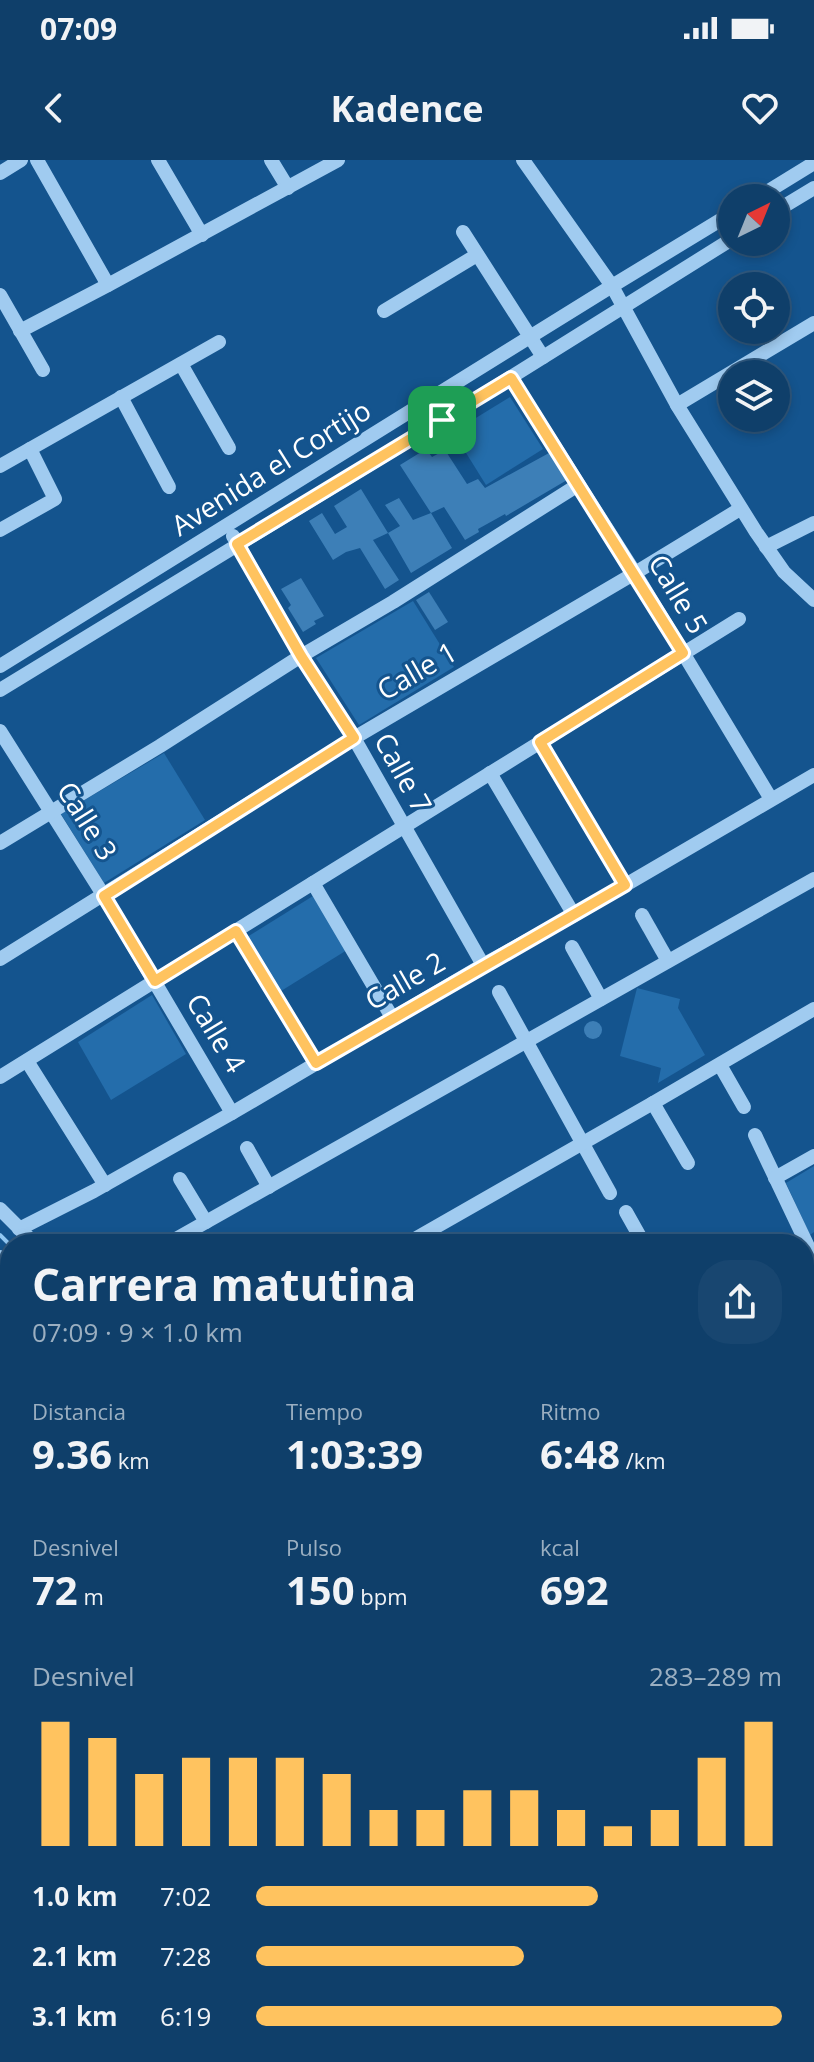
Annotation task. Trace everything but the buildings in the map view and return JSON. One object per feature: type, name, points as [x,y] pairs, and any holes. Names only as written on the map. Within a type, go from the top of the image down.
[{"type":"street","points":[[0,173],[21,160]]},
{"type":"street","points":[[37,160],[108,285]]},
{"type":"street","points":[[158,160],[202,235]]},
{"type":"street","points":[[271,160],[288,188]]},
{"type":"street","points":[[20,331],[338,160]]},
{"type":"street","points":[[523,160],[612,286],[677,405],[740,509],[784,572],[814,600]]},
{"type":"street","points":[[774,184],[795,166],[814,163]]},
{"type":"street","points":[[790,204],[812,192],[795,166]]},
{"type":"street","name":"Avenida el Cortijo","points":[[0,666],[718,222]]},
{"type":"street","points":[[463,232],[543,357]]},
{"type":"street","name":"Avenida el Cortijo","points":[[0,690],[718,248]]},
{"type":"street","points":[[384,311],[477,255]]},
{"type":"street","points":[[0,295],[43,370]]},
{"type":"street","points":[[677,405],[814,323]]},
{"type":"street","points":[[0,466],[219,342]]},
{"type":"street","points":[[181,364],[229,448]]},
{"type":"street","name":"Calle 5","points":[[511,378],[635,573],[771,799]]},
{"type":"street","points":[[121,397],[169,487]]},
{"type":"street","points":[[0,530],[55,499],[30,449]]},
{"type":"street","points":[[0,843],[578,485]]},
{"type":"street","name":"Calle 1","points":[[0,959],[354,738],[740,509]]},
{"type":"street","points":[[766,547],[814,523]]},
{"type":"street","name":"Calle 7","points":[[227,525],[301,656],[354,738],[483,965]]},
{"type":"street","points":[[0,1077],[739,619]]},
{"type":"street","name":"Calle 3","points":[[0,731],[155,981]]},
{"type":"street","points":[[540,742],[625,885]]},
{"type":"street","points":[[490,773],[574,915]]},
{"type":"street","name":"Calle 2","points":[[19,1229],[105,1185],[232,1113],[814,775]]},
{"type":"street","points":[[185,1234],[814,879]]},
{"type":"street","points":[[313,883],[393,1019]]},
{"type":"street","points":[[642,915],[668,961]]},
{"type":"street","points":[[236,931],[316,1063]]},
{"type":"street","points":[[572,947],[601,999]]},
{"type":"street","name":"Calle 4","points":[[155,981],[232,1113]]},
{"type":"street","points":[[499,992],[610,1193]]},
{"type":"street","points":[[424,1234],[814,1009]]},
{"type":"street","points":[[27,1061],[105,1185]]},
{"type":"street","points":[[720,1065],[744,1107]]},
{"type":"street","points":[[653,1103],[688,1163]]},
{"type":"street","points":[[755,1135],[802,1234]]},
{"type":"street","points":[[247,1148],[269,1187]]},
{"type":"street","points":[[775,1178],[814,1156]]},
{"type":"street","points":[[180,1179],[206,1222]]},
{"type":"street","points":[[0,1209],[24,1234]]},
{"type":"street","points":[[626,1212],[638,1234]]},
{"type":"shaded area","points":[[510,397],[543,449],[486,485],[453,432]]},
{"type":"shaded area","points":[[413,601],[454,667],[359,725],[316,658]]},
{"type":"shaded area","points":[[164,753],[205,820],[104,883],[61,814]]},
{"type":"shaded area","points":[[313,896],[347,950],[281,991],[247,937]]},
{"type":"shaded area","points":[[637,988],[680,999],[678,1008],[705,1055],[658,1083],[661,1068],[620,1056]]},
{"type":"shaded area","points":[[152,995],[186,1054],[111,1100],[78,1042]]},
{"type":"shaded area","points":[[814,1166],[814,1232],[811,1234],[810,1234],[786,1183]]},
{"type":"route","points":[[511,378],[683,653],[540,742],[625,885],[316,1063],[236,931],[155,981],[104,896],[354,738],[301,656],[237,544],[442,420],[511,378]]}]
